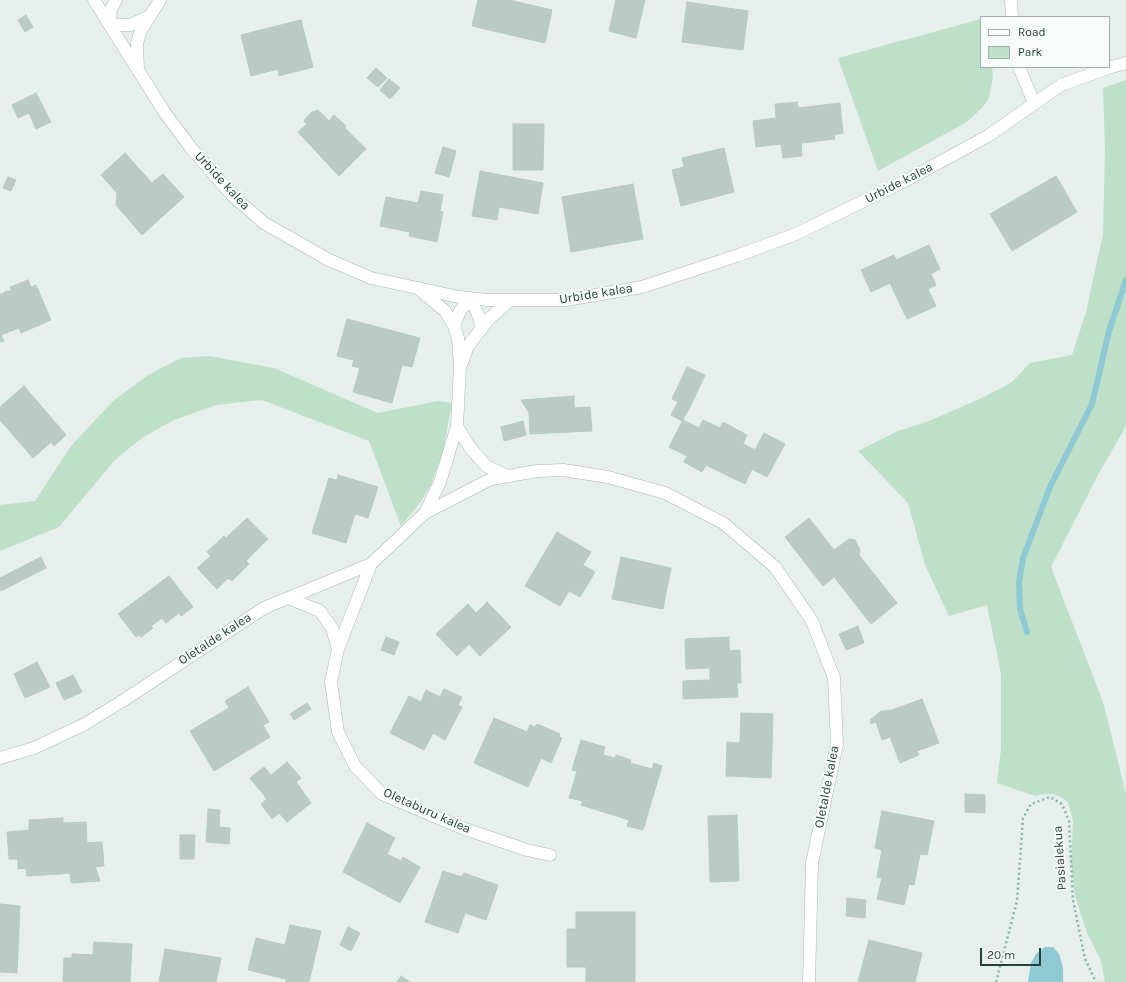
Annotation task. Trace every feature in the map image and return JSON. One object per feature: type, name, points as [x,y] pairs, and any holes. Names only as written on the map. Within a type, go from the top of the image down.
[{"type":"street","name":"Urbide kalea","points":[[94,0],[165,113],[191,148],[232,195],[264,223],[329,260],[371,278],[470,298],[566,300],[642,287],[740,255],[796,234],[905,181],[981,140],[1061,85],[1108,68]]},
{"type":"street","points":[[116,0],[111,9],[110,25],[130,24],[148,17]]},
{"type":"street","points":[[139,72],[137,43],[141,30],[160,0]]},
{"type":"street","points":[[1011,0],[1012,16]]},
{"type":"street","name":"Urbide kalea","points":[[1110,67],[1126,63]]},
{"type":"street","points":[[1019,68],[1034,103]]},
{"type":"street","points":[[418,288],[446,311],[454,326],[458,338],[460,366]]},
{"type":"street","points":[[454,326],[460,311],[470,298],[480,319],[480,330]]},
{"type":"street","points":[[460,366],[468,346],[480,330],[488,320],[510,300]]},
{"type":"street","name":"Oletalde kalea","points":[[425,513],[440,482],[457,426],[460,366]]},
{"type":"street","points":[[457,426],[469,446],[486,466],[505,475]]},
{"type":"street","name":"Oletalde kalea","points":[[0,758],[34,748],[85,724],[264,608],[371,564],[425,513],[491,479],[505,475],[537,471],[563,470],[608,476],[665,493],[723,523],[775,567],[812,621],[834,678],[837,744],[812,863],[809,982]]},
{"type":"street","name":"Oletaburu kalea","points":[[371,564],[338,649],[331,682],[338,732],[355,766],[382,794],[462,828],[527,850],[550,854]]},
{"type":"street","points":[[288,598],[320,611],[332,628],[338,649]]},
{"type":"path","name":"Pasialekua","points":[[996,982],[1017,901],[1023,818],[1031,804],[1050,797],[1062,804],[1068,820],[1073,900],[1085,959],[1096,982]]},
{"type":"green space","points":[[980,19],[980,68],[992,68],[993,77],[989,98],[983,107],[967,122],[878,171],[838,58]]},
{"type":"green space","points":[[1126,80],[1126,426],[1098,475],[1051,567],[1103,702],[1126,794],[1126,982],[1105,982],[1101,961],[1087,933],[1075,896],[1071,864],[1073,821],[1068,803],[1063,798],[1054,794],[1035,796],[997,783],[1001,749],[1001,674],[987,605],[949,616],[925,565],[908,503],[858,451],[898,431],[929,421],[984,397],[1012,382],[1030,363],[1072,355],[1086,312],[1103,234],[1105,149],[1103,88]]},
{"type":"green space","points":[[209,356],[274,368],[378,413],[438,401],[452,403],[443,452],[431,485],[422,500],[401,526],[369,441],[262,400],[216,405],[174,420],[143,437],[115,460],[59,527],[0,551],[0,505],[35,501],[71,446],[113,401],[148,375],[181,358]]},
{"type":"water","points":[[1045,947],[1053,947],[1059,954],[1063,968],[1063,982],[1028,982],[1031,963],[1036,954]]},
{"type":"building","points":[[478,0],[509,0],[552,10],[545,43],[472,26]]},
{"type":"building","points":[[616,0],[645,0],[636,38],[609,31]]},
{"type":"building","points":[[687,2],[748,11],[743,50],[682,42]]},
{"type":"building","points":[[26,15],[33,27],[25,32],[18,20]]},
{"type":"building","points":[[301,20],[313,67],[279,76],[278,69],[251,76],[241,35]]},
{"type":"building","points":[[376,68],[387,78],[378,87],[367,78]]},
{"type":"building","points":[[389,79],[400,88],[390,99],[380,90]]},
{"type":"building","points":[[36,93],[51,122],[36,129],[29,113],[18,118],[12,105]]},
{"type":"building","points":[[797,102],[798,108],[840,103],[843,133],[834,135],[835,139],[801,143],[802,156],[783,158],[781,144],[756,147],[753,121],[776,118],[775,104]]},
{"type":"building","points":[[318,110],[329,121],[334,115],[366,149],[339,176],[298,132],[307,124],[304,121],[306,118],[312,112]]},
{"type":"building","points":[[513,124],[544,124],[543,170],[513,170]]},
{"type":"building","points":[[443,147],[456,151],[449,177],[435,173]]},
{"type":"building","points":[[724,148],[734,192],[681,206],[672,170],[684,167],[682,158]]},
{"type":"building","points":[[125,153],[152,183],[163,174],[184,197],[142,235],[116,205],[117,193],[101,175]]},
{"type":"building","points":[[480,171],[543,183],[538,214],[499,207],[497,220],[472,216]]},
{"type":"building","points":[[1056,176],[1077,212],[1012,251],[990,214]]},
{"type":"building","points":[[8,177],[16,180],[11,191],[3,188]]},
{"type":"building","points":[[633,184],[643,239],[571,252],[562,197]]},
{"type":"building","points":[[421,191],[443,195],[440,211],[443,212],[437,242],[409,236],[410,232],[380,226],[386,197],[418,203]]},
{"type":"building","points":[[929,245],[940,269],[931,274],[936,285],[928,289],[936,306],[907,319],[890,283],[871,292],[861,270],[894,255],[896,260]]},
{"type":"building","points":[[28,280],[31,287],[36,285],[51,320],[21,333],[19,328],[1,335],[4,341],[0,342],[0,293],[1,295],[6,291],[12,291],[10,287]]},
{"type":"building","points":[[347,319],[420,338],[412,367],[402,365],[392,403],[353,392],[360,368],[352,366],[354,360],[337,356]]},
{"type":"building","points":[[687,367],[705,375],[690,407],[672,399]]},
{"type":"building","points":[[24,386],[66,435],[54,446],[51,442],[33,458],[0,420],[0,407]]},
{"type":"building","points":[[574,396],[574,408],[590,407],[592,431],[530,434],[529,413],[521,400]]},
{"type":"building","points":[[678,402],[690,407],[682,421],[671,415]]},
{"type":"building","points":[[683,420],[699,428],[703,420],[720,428],[723,422],[747,435],[743,444],[760,452],[745,484],[706,465],[702,472],[684,462],[687,456],[669,447]]},
{"type":"building","points":[[523,421],[526,435],[504,441],[501,427]]},
{"type":"building","points":[[764,433],[785,444],[767,477],[752,469],[760,452],[755,450]]},
{"type":"building","points":[[338,475],[378,487],[368,518],[355,514],[346,543],[312,533],[329,478],[337,480]]},
{"type":"building","points":[[247,518],[268,539],[246,561],[249,564],[232,581],[228,578],[217,589],[197,568],[211,556],[207,552],[224,536],[226,538]]},
{"type":"building","points":[[809,518],[834,550],[849,539],[855,540],[860,550],[859,555],[897,603],[871,624],[834,577],[823,586],[785,537]]},
{"type":"building","points":[[557,532],[591,552],[583,565],[595,572],[580,597],[569,591],[560,606],[525,586]]},
{"type":"building","points":[[41,557],[46,568],[1,591],[0,578]]},
{"type":"building","points":[[621,557],[671,568],[663,609],[612,599]]},
{"type":"building","points":[[169,576],[193,607],[181,616],[179,613],[166,623],[162,618],[151,626],[153,628],[141,637],[139,635],[136,637],[118,614]]},
{"type":"building","points":[[487,602],[511,627],[480,656],[469,644],[457,656],[436,634],[468,604],[476,613]]},
{"type":"building","points":[[858,626],[864,643],[846,650],[839,634]]},
{"type":"building","points":[[386,637],[399,642],[394,655],[381,650]]},
{"type":"building","points":[[729,637],[729,651],[740,650],[741,683],[737,683],[738,697],[683,699],[683,681],[710,680],[710,668],[686,669],[685,639]]},
{"type":"building","points":[[37,662],[50,687],[25,698],[14,674]]},
{"type":"building","points":[[73,675],[82,692],[64,700],[56,683]]},
{"type":"building","points":[[248,687],[269,722],[263,725],[270,737],[214,771],[190,731],[229,708],[225,701]]},
{"type":"building","points":[[444,689],[462,697],[458,705],[462,707],[445,740],[433,733],[424,750],[390,733],[409,696],[421,702],[426,690],[440,697]]},
{"type":"building","points":[[922,699],[939,743],[917,751],[919,755],[900,763],[890,737],[882,740],[876,722],[871,724],[870,720],[881,711],[892,710]]},
{"type":"building","points":[[307,703],[311,709],[294,720],[290,714]]},
{"type":"building","points":[[741,713],[773,714],[771,778],[726,776],[727,742],[740,743]]},
{"type":"building","points":[[494,718],[527,732],[530,725],[535,727],[537,724],[560,734],[559,737],[562,738],[551,763],[541,758],[528,787],[474,763]]},
{"type":"building","points":[[581,740],[605,747],[603,755],[615,758],[616,755],[631,760],[630,763],[652,769],[654,763],[662,766],[643,830],[627,826],[629,820],[581,805],[583,801],[569,798],[577,771],[572,770]]},
{"type":"building","points":[[287,762],[301,778],[296,782],[311,803],[287,822],[279,813],[272,819],[261,804],[267,799],[250,778],[264,767],[271,775]]},
{"type":"building","points":[[965,794],[985,795],[985,813],[965,812]]},
{"type":"building","points":[[208,809],[220,810],[219,827],[230,828],[229,844],[206,842]]},
{"type":"building","points":[[882,811],[934,821],[927,855],[920,854],[914,885],[909,884],[904,905],[877,899],[882,878],[877,877],[882,850],[875,848]]},
{"type":"building","points":[[737,815],[739,881],[710,882],[708,816]]},
{"type":"building","points":[[63,818],[63,823],[86,822],[87,843],[102,842],[104,866],[92,867],[93,872],[27,876],[26,868],[18,869],[18,859],[9,859],[7,832],[29,830],[29,820]]},
{"type":"building","points":[[367,823],[395,838],[387,854],[401,861],[403,857],[420,867],[400,903],[343,872]]},
{"type":"building","points":[[180,835],[195,835],[194,859],[180,859]]},
{"type":"building","points":[[95,866],[100,881],[71,883],[70,873],[93,872],[92,867]]},
{"type":"building","points":[[443,871],[462,877],[464,873],[498,885],[486,920],[465,913],[458,933],[425,922]]},
{"type":"building","points":[[847,898],[866,900],[865,918],[846,916]]},
{"type":"building","points":[[0,904],[20,906],[17,973],[0,972]]},
{"type":"building","points":[[576,912],[635,912],[635,982],[586,982],[586,967],[567,967],[567,929],[576,929]]},
{"type":"building","points":[[290,925],[321,931],[309,982],[286,982],[286,979],[248,970],[256,938],[285,945]]},
{"type":"building","points":[[348,927],[360,933],[351,951],[340,945]]},
{"type":"building","points":[[869,940],[922,953],[915,982],[858,982]]},
{"type":"building","points":[[94,942],[132,944],[130,982],[63,982],[64,958],[72,958],[72,954],[93,955]]},
{"type":"building","points":[[165,949],[221,958],[216,982],[159,982]]},
{"type":"building","points":[[401,976],[410,982],[397,982]]},
{"type":"waterway","points":[[1027,632],[1020,609],[1019,582],[1023,558],[1050,487],[1092,404],[1109,331],[1126,280]]}]
